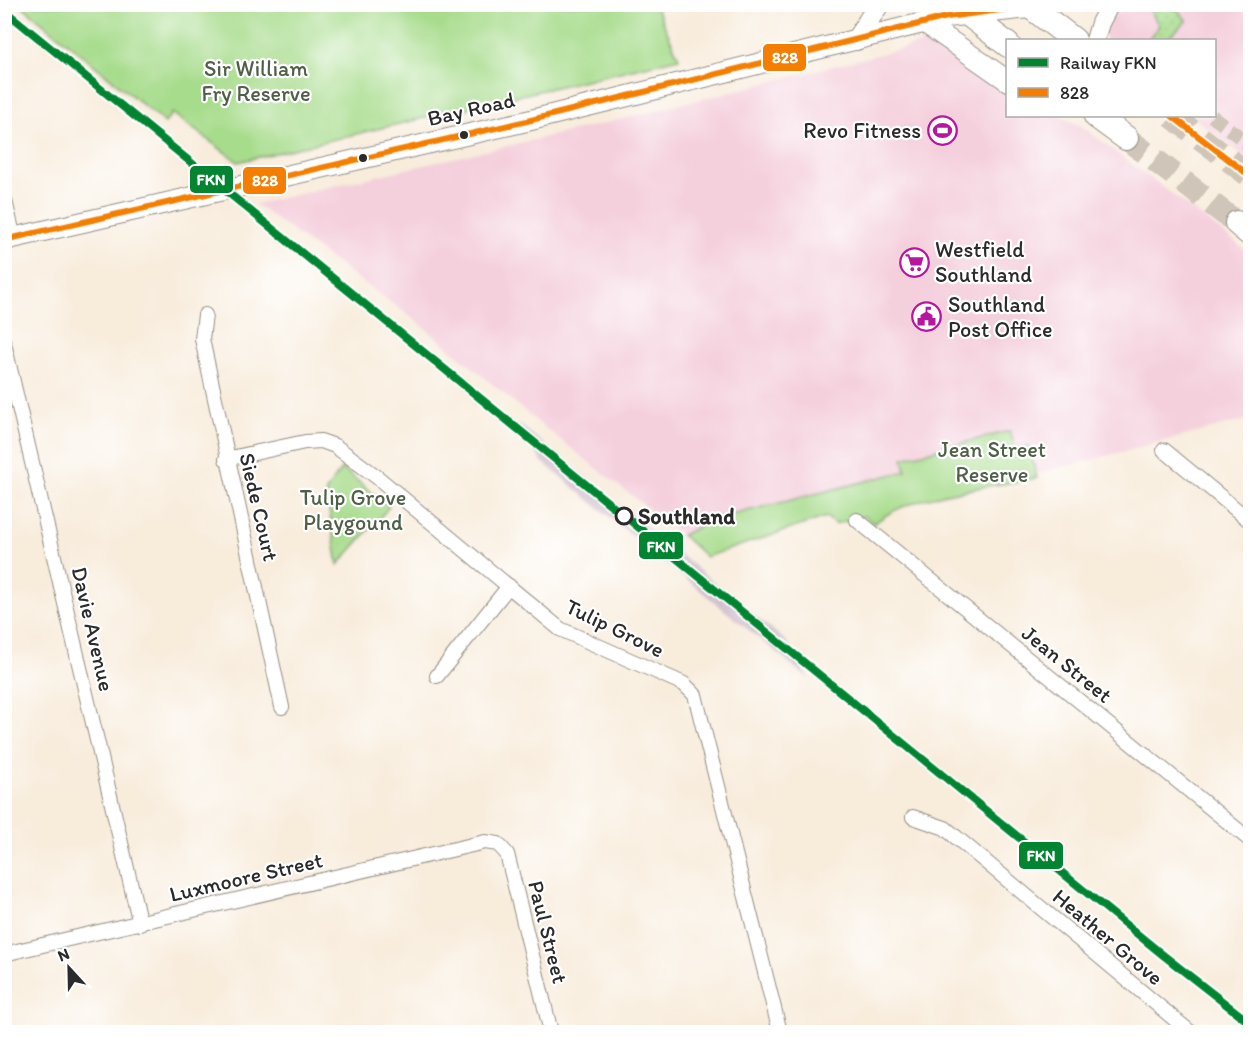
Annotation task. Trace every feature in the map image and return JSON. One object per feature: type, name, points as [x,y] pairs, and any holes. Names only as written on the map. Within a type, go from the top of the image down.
[{"type":"highway","points":[[1035,6],[1073,39]]},
{"type":"highway","points":[[962,10],[1006,43]]},
{"type":"highway","points":[[1095,117],[1126,138]]},
{"type":"main road","points":[[856,40],[879,4]]},
{"type":"main road","name":"Bay Road","points":[[9,239],[527,121],[925,23],[962,10],[1035,6]]},
{"type":"main road","points":[[925,23],[1006,80]]},
{"type":"street","points":[[1095,39],[1100,23],[1110,4]]},
{"type":"street","points":[[4,197],[9,239]]},
{"type":"street","name":"Siede Court","points":[[205,315],[202,339],[226,459],[282,707]]},
{"type":"street","name":"Davie Avenue","points":[[4,343],[140,924]]},
{"type":"street","name":"Tulip Grove","points":[[226,459],[305,442],[321,441],[335,446],[352,457],[560,629],[684,684],[695,695],[780,1032]]},
{"type":"street","points":[[1164,450],[1251,521]]},
{"type":"street","name":"Jean Street","points":[[857,520],[1251,840]]},
{"type":"street","points":[[437,676],[509,586]]},
{"type":"street","name":"Heather Grove","points":[[913,817],[945,828],[1189,1032]]},
{"type":"street","name":"Luxmoore Street","points":[[4,954],[485,842],[498,844]]},
{"type":"street","name":"Paul Street","points":[[498,844],[507,854],[551,1032]]},
{"type":"shaded area","points":[[1143,5],[1250,5],[1250,162],[1193,117],[1216,117],[1216,39],[1106,39],[1103,32],[1113,15]]},
{"type":"shaded area","name":"Westfield Southland","points":[[940,39],[1006,87],[1006,117],[1060,117],[1080,125],[1250,253],[1250,419],[1036,474],[1029,447],[1016,450],[1010,432],[903,458],[906,471],[712,520],[682,535],[539,423],[419,323],[255,204],[598,125]]},
{"type":"shaded area","points":[[517,422],[786,641],[809,679],[541,461]]},
{"type":"green space","name":"Sir William Fry Reserve","points":[[21,5],[655,5],[679,58],[238,162],[172,113],[165,123]]},
{"type":"green space","points":[[1171,7],[1179,11],[1187,21],[1166,39],[1149,39],[1159,26],[1150,10]]},
{"type":"green space","name":"Jean Street Reserve","points":[[1010,431],[1016,449],[1029,446],[1037,478],[929,498],[889,513],[874,524],[864,516],[835,524],[826,517],[706,557],[682,535],[712,520],[906,471],[903,458]]},
{"type":"green space","name":"Tulip Grove Playgound","points":[[342,468],[389,507],[338,565],[326,491]]},
{"type":"tunnel","points":[[1173,117],[1250,176]]},
{"type":"tunnel","points":[[1213,117],[1250,145]]},
{"type":"tunnel","points":[[1126,138],[1237,223]]},
{"type":"rail line","name":"FKN","points":[[4,10],[1163,955],[1250,1023]]},
{"type":"transit line","name":"828","points":[[4,240],[527,121],[947,17],[1046,4]]},
{"type":"transit line","name":"828","points":[[1173,117],[1250,176]]},
{"type":"place","name":"Revo Fitness","points":[[942,130]]},
{"type":"place","name":"Westfield Southland","points":[[914,262]]},
{"type":"place","name":"Southland Post Office","points":[[927,317]]},
{"type":"place","name":"Southland","points":[[624,516]]}]
